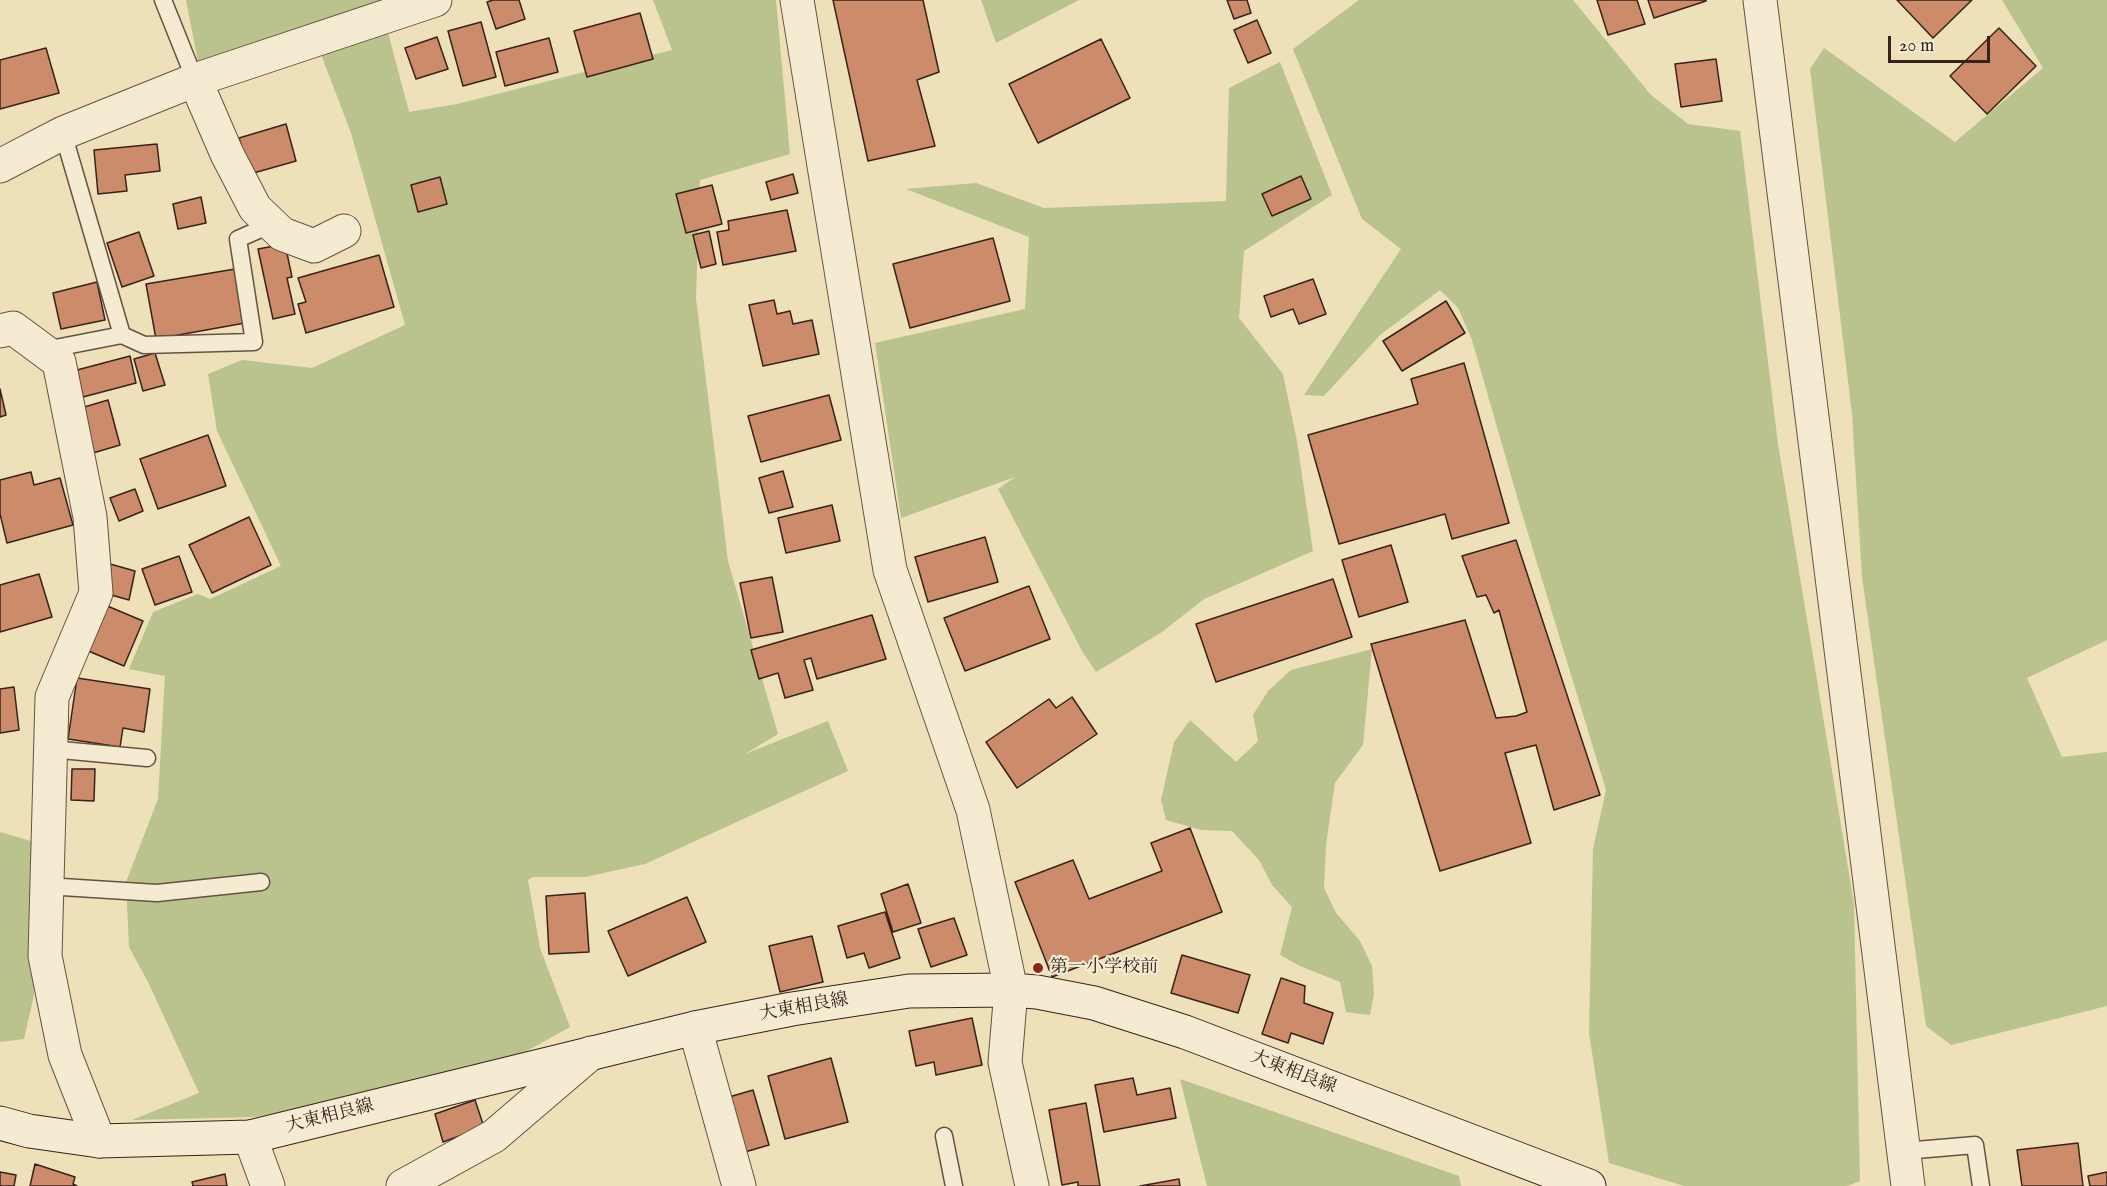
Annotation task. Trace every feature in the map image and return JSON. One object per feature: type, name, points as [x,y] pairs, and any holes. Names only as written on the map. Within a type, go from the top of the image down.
[{"type":"street","points":[[0,166],[63,133],[195,80],[435,0]]},
{"type":"street","points":[[797,0],[890,570],[973,810],[1011,990],[1005,1062],[1032,1186]]},
{"type":"street","points":[[1760,0],[1908,1186]]},
{"type":"street","points":[[195,80],[227,154],[255,208],[282,234],[314,246],[344,231]]},
{"type":"street","points":[[0,331],[13,328],[59,362],[90,517],[96,593],[52,698],[45,956],[65,1055],[99,1141]]},
{"type":"street","name":"大東相良線","points":[[0,1123],[29,1131],[99,1141],[250,1137],[695,1028],[792,1009],[909,991],[1011,990],[1036,992],[1094,1003],[1185,1032],[1588,1186]]},
{"type":"street","points":[[695,1028],[739,1186]]},
{"type":"street","points":[[403,1186],[494,1136],[591,1053]]},
{"type":"street","points":[[250,1137],[268,1186]]},
{"type":"lane","points":[[163,0],[195,80]]},
{"type":"lane","points":[[63,133],[122,335]]},
{"type":"lane","points":[[44,350],[122,335],[144,345],[254,342],[238,239],[272,224]]},
{"type":"lane","points":[[50,749],[147,758]]},
{"type":"lane","points":[[46,886],[157,893],[261,882]]},
{"type":"lane","points":[[944,1136],[954,1186]]},
{"type":"lane","points":[[1904,1151],[1976,1145],[1981,1186]]},
{"type":"green space","points":[[186,0],[433,0],[200,72]]},
{"type":"green space","points":[[653,0],[776,0],[790,154],[700,180],[696,298],[728,561],[778,734],[745,754],[828,721],[848,771],[645,864],[585,877],[533,877],[528,880],[540,948],[570,1027],[496,1068],[256,1117],[132,1120],[199,1093],[149,984],[129,947],[126,882],[158,799],[165,676],[129,669],[153,612],[198,594],[210,599],[281,566],[217,431],[208,374],[242,360],[312,368],[405,325],[351,133],[319,49],[386,25],[409,112],[457,104],[672,50]]},
{"type":"green space","points":[[981,0],[1079,0],[996,43]]},
{"type":"green space","points":[[1359,0],[1573,0],[1651,95],[1688,124],[1740,131],[1778,444],[1854,904],[1860,1181],[1847,1186],[1684,1186],[1609,1163],[1589,1033],[1593,849],[1606,790],[1472,340],[1458,308],[1440,290],[1380,335],[1324,396],[1304,395],[1401,249],[1362,219],[1293,49]]},
{"type":"green space","points":[[2002,0],[2107,0],[2107,640],[2027,678],[2062,757],[2107,752],[2107,1006],[1951,1045],[1926,1026],[1862,577],[1852,414],[1810,69],[1824,48],[1955,142],[2043,68]]},
{"type":"green space","points":[[1280,62],[1332,195],[1244,251],[1239,318],[1283,374],[1297,441],[1313,551],[1204,599],[1162,632],[1096,672],[1082,651],[998,489],[1015,477],[901,518],[875,343],[1025,309],[1029,237],[906,189],[976,183],[1044,208],[1226,201],[1229,88]]},
{"type":"green space","points":[[1372,649],[1363,745],[1335,783],[1326,845],[1324,888],[1336,913],[1360,941],[1372,966],[1374,994],[1370,1015],[1346,1012],[1340,982],[1300,966],[1280,955],[1292,907],[1272,885],[1259,860],[1232,831],[1201,830],[1166,820],[1161,800],[1174,742],[1190,720],[1236,762],[1258,741],[1253,715],[1268,691],[1291,670]]},
{"type":"green space","points":[[0,832],[41,844],[33,960],[34,995],[24,1039],[0,1042]]},
{"type":"green space","points":[[1180,1079],[1459,1176],[1461,1186],[1207,1186]]},
{"type":"building","points":[[519,0],[525,19],[496,29],[487,2]]},
{"type":"building","points":[[833,0],[923,0],[939,72],[917,80],[935,146],[868,161]]},
{"type":"building","points":[[1227,0],[1247,0],[1251,13],[1234,19]]},
{"type":"building","points":[[1597,0],[1637,0],[1645,24],[1608,35]]},
{"type":"building","points":[[1648,0],[1706,0],[1706,1],[1654,18]]},
{"type":"building","points":[[1897,0],[1972,0],[1933,38]]},
{"type":"building","points":[[640,13],[653,59],[587,77],[574,31]]},
{"type":"building","points":[[1257,20],[1271,53],[1248,63],[1234,30]]},
{"type":"building","points":[[481,22],[496,77],[463,86],[448,31]]},
{"type":"building","points":[[1999,28],[2036,66],[1987,114],[1950,76]]},
{"type":"building","points":[[437,37],[448,69],[416,79],[405,48]]},
{"type":"building","points":[[549,38],[558,72],[505,86],[496,52]]},
{"type":"building","points":[[1101,39],[1130,98],[1038,143],[1009,84]]},
{"type":"building","points":[[46,48],[59,93],[0,109],[0,60]]},
{"type":"building","points":[[1716,59],[1722,101],[1681,107],[1675,64]]},
{"type":"building","points":[[286,124],[296,161],[250,174],[239,138]]},
{"type":"building","points":[[157,144],[160,171],[125,175],[127,191],[98,194],[94,150]]},
{"type":"building","points":[[793,174],[798,193],[771,200],[766,182]]},
{"type":"building","points":[[1301,176],[1311,199],[1272,216],[1262,194]]},
{"type":"building","points":[[440,177],[447,204],[418,212],[411,185]]},
{"type":"building","points":[[712,185],[722,224],[686,233],[676,194]]},
{"type":"building","points":[[201,197],[206,223],[178,229],[173,204]]},
{"type":"building","points":[[787,210],[796,251],[723,265],[717,232],[729,230],[728,221]]},
{"type":"building","points":[[709,231],[716,264],[701,268],[693,235]]},
{"type":"building","points":[[139,232],[154,276],[122,287],[107,243]]},
{"type":"building","points":[[993,238],[1010,301],[910,328],[893,264]]},
{"type":"building","points":[[285,244],[292,277],[287,278],[295,314],[273,319],[258,249]]},
{"type":"building","points":[[379,255],[394,307],[306,333],[298,304],[306,302],[298,278]]},
{"type":"building","points":[[235,269],[245,323],[156,339],[146,284]]},
{"type":"building","points":[[1313,279],[1326,314],[1299,324],[1293,309],[1271,317],[1264,296]]},
{"type":"building","points":[[97,282],[105,320],[61,329],[53,293]]},
{"type":"building","points":[[774,300],[777,314],[790,311],[793,324],[812,320],[819,354],[763,366],[749,305]]},
{"type":"building","points":[[1446,301],[1465,333],[1402,371],[1383,341]]},
{"type":"building","points":[[155,353],[165,385],[143,391],[134,359]]},
{"type":"building","points":[[130,356],[136,383],[83,397],[77,370]]},
{"type":"building","points":[[1464,363],[1509,523],[1452,539],[1445,514],[1339,544],[1308,435],[1418,404],[1411,379]]},
{"type":"building","points":[[0,389],[6,415],[0,417]]},
{"type":"building","points":[[829,395],[841,440],[761,462],[748,416]]},
{"type":"building","points":[[108,400],[120,445],[93,453],[81,408]]},
{"type":"building","points":[[208,435],[226,486],[158,509],[140,459]]},
{"type":"building","points":[[783,471],[793,507],[769,513],[759,478]]},
{"type":"building","points":[[31,472],[34,485],[60,478],[73,525],[7,543],[0,514],[0,480]]},
{"type":"building","points":[[135,489],[143,511],[119,521],[110,498]]},
{"type":"building","points":[[832,505],[840,541],[786,553],[778,518]]},
{"type":"building","points":[[249,517],[271,565],[212,593],[189,545]]},
{"type":"building","points":[[985,537],[998,582],[928,602],[915,557]]},
{"type":"building","points":[[1516,540],[1600,795],[1554,810],[1536,745],[1505,753],[1531,843],[1440,871],[1371,644],[1465,620],[1496,718],[1516,716],[1527,712],[1499,610],[1494,613],[1486,595],[1477,597],[1462,556]]},
{"type":"building","points":[[1391,545],[1408,602],[1359,617],[1342,560]]},
{"type":"building","points":[[179,556],[192,592],[155,605],[142,569]]},
{"type":"building","points":[[110,564],[135,571],[129,600],[104,593]]},
{"type":"building","points":[[39,574],[52,617],[0,632],[0,585]]},
{"type":"building","points":[[772,577],[783,632],[751,638],[740,583]]},
{"type":"building","points":[[1333,579],[1352,637],[1216,682],[1196,624]]},
{"type":"building","points":[[1029,586],[1050,639],[965,671],[944,618]]},
{"type":"building","points":[[105,605],[143,621],[124,666],[86,650]]},
{"type":"building","points":[[872,615],[886,659],[817,679],[811,658],[804,660],[813,690],[785,698],[778,673],[759,679],[751,650]]},
{"type":"building","points":[[77,678],[150,689],[144,732],[123,728],[120,747],[68,739]]},
{"type":"building","points":[[14,687],[19,730],[0,733],[0,689]]},
{"type":"building","points":[[1072,697],[1097,734],[1017,788],[986,742],[1049,699],[1056,708]]},
{"type":"building","points":[[72,769],[95,769],[94,801],[71,800]]},
{"type":"building","points":[[1190,828],[1222,912],[1052,977],[1015,882],[1073,860],[1089,899],[1162,871],[1151,843]]},
{"type":"building","points":[[908,884],[921,923],[893,932],[881,894]]},
{"type":"building","points":[[585,893],[589,952],[549,954],[546,896]]},
{"type":"building","points":[[687,897],[706,942],[628,976],[608,931]]},
{"type":"building","points":[[885,912],[900,958],[869,968],[864,953],[847,958],[838,926]]},
{"type":"building","points":[[954,918],[967,955],[931,967],[918,929]]},
{"type":"building","points":[[812,936],[823,982],[780,992],[769,946]]},
{"type":"building","points":[[1182,955],[1250,975],[1238,1013],[1171,993]]},
{"type":"building","points":[[1281,978],[1305,986],[1304,1003],[1333,1013],[1323,1044],[1291,1033],[1288,1043],[1262,1034]]},
{"type":"building","points":[[972,1018],[982,1065],[936,1075],[934,1062],[916,1066],[909,1031]]},
{"type":"building","points":[[831,1058],[848,1122],[785,1139],[768,1076]]},
{"type":"building","points":[[1133,1078],[1137,1095],[1170,1088],[1176,1118],[1104,1132],[1095,1085]]},
{"type":"building","points":[[753,1090],[769,1145],[745,1152],[729,1097]]},
{"type":"building","points":[[475,1100],[484,1127],[443,1142],[435,1114]]},
{"type":"building","points":[[1086,1103],[1100,1186],[1078,1186],[1078,1182],[1062,1185],[1049,1110]]},
{"type":"building","points":[[2078,1143],[2083,1186],[2022,1186],[2017,1150]]},
{"type":"building","points":[[35,1164],[75,1177],[73,1184],[77,1186],[30,1186]]},
{"type":"building","points":[[0,1172],[16,1175],[14,1186],[0,1186]]},
{"type":"building","points":[[2107,1172],[2107,1186],[2090,1186],[2088,1176]]},
{"type":"building","points":[[225,1174],[227,1186],[193,1186],[192,1182]]},
{"type":"building","points":[[1179,1179],[1180,1186],[1140,1186]]},
{"type":"place","name":"第一小学校前","points":[[1038,968]]}]
